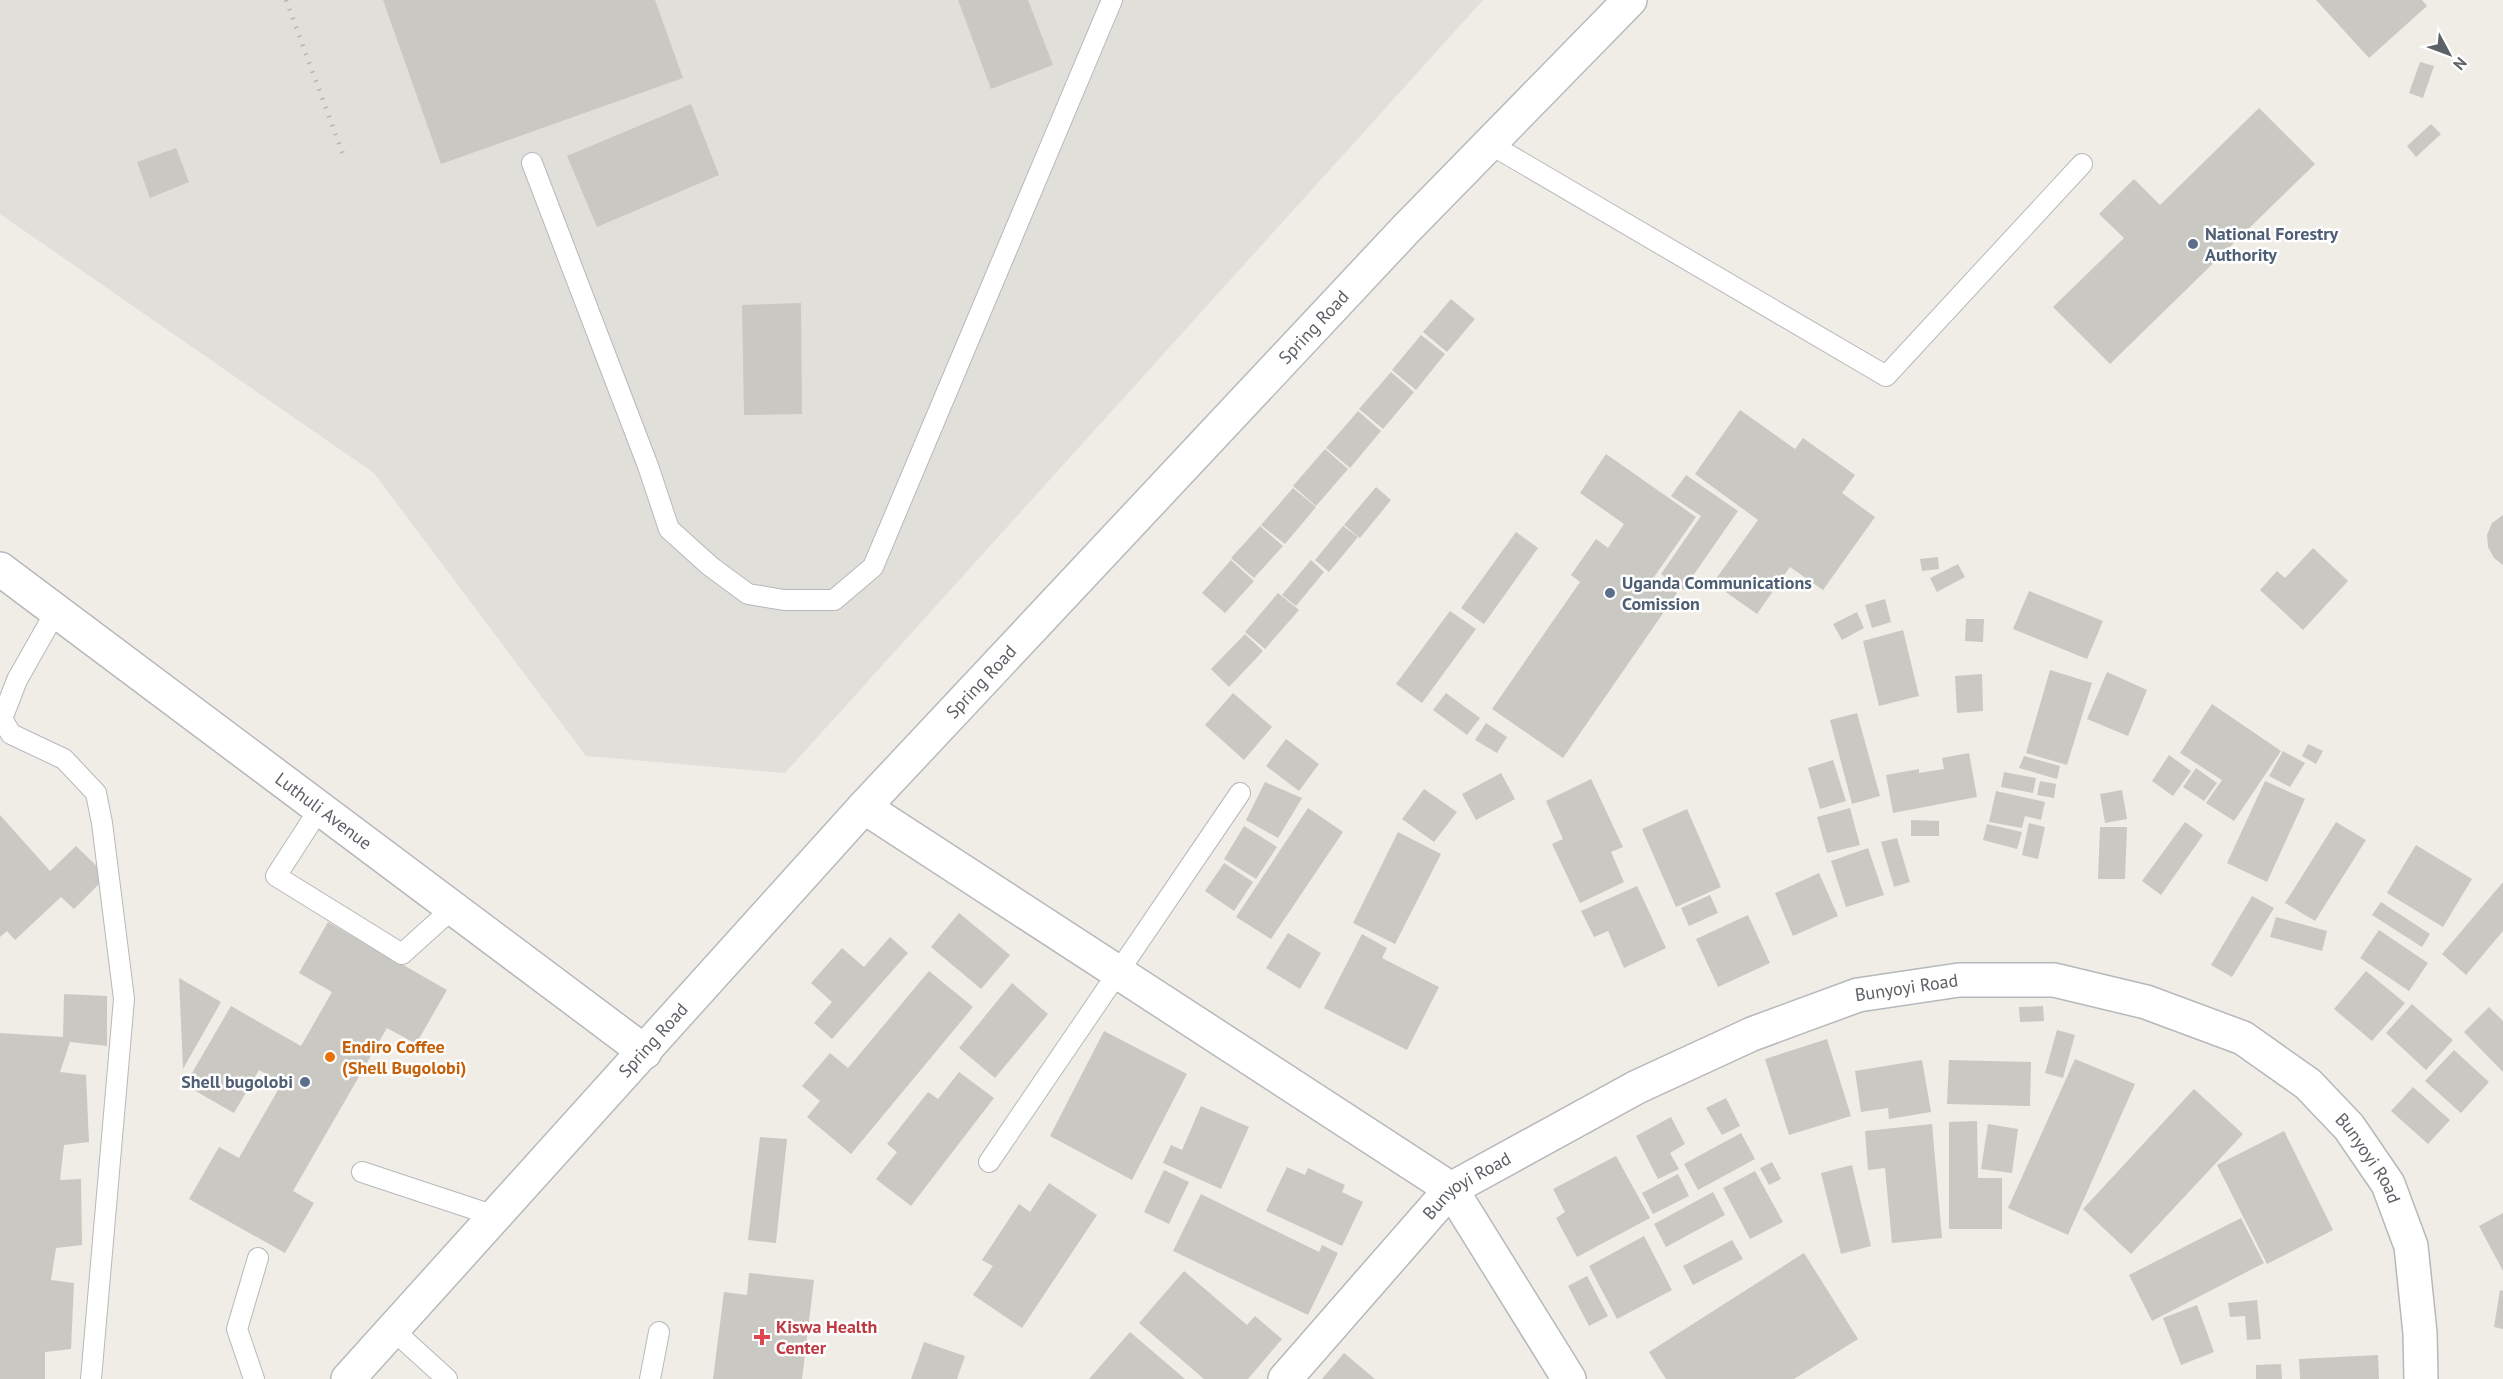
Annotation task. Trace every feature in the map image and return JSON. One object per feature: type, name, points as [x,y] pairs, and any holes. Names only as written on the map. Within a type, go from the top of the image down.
[{"type":"street","name":"Spring Road","points":[[348,1379],[864,807],[1397,238],[1630,0]]},
{"type":"street","name":"Luthuli Avenue","points":[[0,569],[645,1052]]},
{"type":"street","points":[[864,807],[1451,1189],[1569,1379]]},
{"type":"street","name":"Bunyoyi Road","points":[[1285,1379],[1451,1189],[1637,1087],[1752,1034],[1858,995],[1959,980],[2054,980],[2146,1002],[2243,1038],[2308,1084],[2349,1127],[2388,1184],[2410,1246],[2420,1333],[2421,1379]]},
{"type":"lane","points":[[532,163],[648,466],[669,529],[710,567],[748,594],[784,600],[834,600],[873,567],[1112,0]]},
{"type":"lane","points":[[1490,144],[1886,376],[2082,164]]},
{"type":"lane","points":[[56,611],[17,680],[2,719],[11,734],[64,759],[96,793],[102,823],[124,999],[91,1379]]},
{"type":"lane","points":[[989,1162],[1240,793]]},
{"type":"lane","points":[[320,807],[276,876],[402,954],[453,908]]},
{"type":"lane","points":[[362,1172],[495,1216]]},
{"type":"lane","points":[[254,1379],[237,1329],[258,1258]]},
{"type":"lane","points":[[392,1329],[447,1379]]},
{"type":"lane","points":[[650,1379],[659,1332]]},
{"type":"shaded area","points":[[0,0],[1483,0],[785,773],[586,756],[374,473],[0,214]]},
{"type":"building","points":[[383,0],[655,0],[683,78],[441,164]]},
{"type":"building","points":[[958,0],[1028,0],[1053,65],[991,89]]},
{"type":"building","points":[[2316,0],[2422,0],[2427,6],[2369,58]]},
{"type":"building","points":[[2420,62],[2434,66],[2423,98],[2409,93]]},
{"type":"building","points":[[691,104],[719,175],[597,227],[567,156]]},
{"type":"building","points":[[2259,108],[2315,164],[2110,364],[2053,307],[2124,238],[2099,214],[2134,179],[2160,205]]},
{"type":"building","points":[[2431,124],[2441,134],[2416,157],[2407,146]]},
{"type":"building","points":[[176,148],[189,182],[150,198],[137,162]]},
{"type":"building","points":[[1451,299],[1475,319],[1447,352],[1423,332]]},
{"type":"building","points":[[801,303],[802,414],[744,415],[742,305]]},
{"type":"building","points":[[1421,335],[1445,354],[1416,390],[1392,370]]},
{"type":"building","points":[[1391,372],[1414,392],[1383,429],[1359,409]]},
{"type":"building","points":[[1740,410],[1795,449],[1803,438],[1855,475],[1842,493],[1875,517],[1823,590],[1790,567],[1757,614],[1713,583],[1758,520],[1695,474]]},
{"type":"building","points":[[1358,411],[1381,431],[1350,468],[1326,448]]},
{"type":"building","points":[[1325,449],[1348,469],[1316,506],[1293,486]]},
{"type":"building","points":[[1606,454],[1696,517],[1654,577],[1677,593],[1563,758],[1492,709],[1580,582],[1571,575],[1596,539],[1608,548],[1624,524],[1580,493]]},
{"type":"building","points":[[1686,475],[1738,511],[1683,590],[1661,574],[1701,516],[1671,496]]},
{"type":"building","points":[[1376,487],[1391,500],[1360,538],[1344,525]]},
{"type":"building","points":[[1293,488],[1316,507],[1285,544],[1261,525]]},
{"type":"building","points":[[2503,515],[2503,565],[2494,558],[2488,547],[2487,535],[2492,523]]},
{"type":"building","points":[[1260,526],[1283,546],[1254,578],[1231,558]]},
{"type":"building","points":[[1343,526],[1358,537],[1329,572],[1315,560]]},
{"type":"building","points":[[1516,532],[1538,548],[1484,624],[1461,608]]},
{"type":"building","points":[[2313,548],[2348,581],[2303,630],[2260,590],[2277,571],[2285,578]]},
{"type":"building","points":[[1938,557],[1939,569],[1922,571],[1920,559]]},
{"type":"building","points":[[1231,560],[1254,581],[1225,613],[1202,593]]},
{"type":"building","points":[[1311,560],[1324,572],[1296,606],[1282,595]]},
{"type":"building","points":[[1958,564],[1965,577],[1937,592],[1930,578]]},
{"type":"building","points":[[2029,591],[2103,621],[2087,659],[2013,629]]},
{"type":"building","points":[[1278,593],[1299,610],[1265,649],[1245,632]]},
{"type":"building","points":[[1885,599],[1891,622],[1872,628],[1865,605]]},
{"type":"building","points":[[1450,611],[1476,629],[1422,703],[1396,684]]},
{"type":"building","points":[[1857,612],[1864,628],[1842,640],[1833,624]]},
{"type":"building","points":[[1966,619],[1984,619],[1983,642],[1965,641]]},
{"type":"building","points":[[1903,630],[1919,696],[1879,706],[1863,641]]},
{"type":"building","points":[[1245,634],[1263,651],[1229,687],[1211,669]]},
{"type":"building","points":[[2050,670],[2092,683],[2067,765],[2026,753]]},
{"type":"building","points":[[2107,672],[2147,690],[2128,736],[2087,719]]},
{"type":"building","points":[[1982,674],[1983,711],[1957,713],[1955,676]]},
{"type":"building","points":[[1233,693],[1272,727],[1244,760],[1205,725]]},
{"type":"building","points":[[1446,693],[1480,718],[1467,735],[1433,710]]},
{"type":"building","points":[[2212,704],[2281,751],[2234,821],[2206,803],[2222,780],[2180,753]]},
{"type":"building","points":[[1857,713],[1880,796],[1852,804],[1830,720]]},
{"type":"building","points":[[1486,723],[1507,737],[1497,753],[1475,740]]},
{"type":"building","points":[[1286,739],[1319,764],[1299,791],[1266,766]]},
{"type":"building","points":[[2308,744],[2323,751],[2316,764],[2302,756]]},
{"type":"building","points":[[2283,751],[2305,763],[2290,787],[2269,776]]},
{"type":"building","points":[[1969,753],[1977,797],[1893,813],[1886,775],[1919,769],[1919,773],[1944,769],[1942,758]]},
{"type":"building","points":[[2169,755],[2191,771],[2173,796],[2152,781]]},
{"type":"building","points":[[2024,756],[2060,766],[2057,779],[2019,768]]},
{"type":"building","points":[[1833,760],[1846,801],[1820,809],[1808,768]]},
{"type":"building","points":[[2196,768],[2217,783],[2204,801],[2183,787]]},
{"type":"building","points":[[2004,772],[2036,778],[2033,793],[2001,787]]},
{"type":"building","points":[[1501,773],[1515,799],[1476,820],[1462,794]]},
{"type":"building","points":[[1591,779],[1623,847],[1611,852],[1624,882],[1580,903],[1552,844],[1563,839],[1546,801]]},
{"type":"building","points":[[2040,781],[2056,784],[2054,798],[2037,795]]},
{"type":"building","points":[[2265,781],[2305,799],[2267,882],[2227,863]]},
{"type":"building","points":[[1265,782],[1302,798],[1278,838],[1246,820]]},
{"type":"building","points":[[1424,789],[1457,812],[1434,842],[1402,819]]},
{"type":"building","points":[[2122,790],[2127,819],[2105,823],[2100,794]]},
{"type":"building","points":[[1996,791],[2045,802],[2041,820],[2025,816],[2022,828],[1989,822]]},
{"type":"building","points":[[1308,808],[1343,832],[1271,939],[1236,917]]},
{"type":"building","points":[[1850,808],[1860,845],[1827,853],[1817,817]]},
{"type":"building","points":[[1687,809],[1721,887],[1676,907],[1642,829]]},
{"type":"building","points":[[0,815],[50,871],[76,846],[107,876],[74,909],[61,897],[15,940],[7,931],[0,937]]},
{"type":"building","points":[[1911,820],[1939,821],[1939,836],[1911,836]]},
{"type":"building","points":[[2185,822],[2203,835],[2161,895],[2142,881]]},
{"type":"building","points":[[2336,822],[2366,840],[2315,921],[2285,903]]},
{"type":"building","points":[[2029,823],[2045,827],[2038,859],[2022,855]]},
{"type":"building","points":[[1987,824],[2022,832],[2017,849],[1983,840]]},
{"type":"building","points":[[1244,826],[1277,847],[1256,879],[1224,859]]},
{"type":"building","points":[[2100,827],[2127,827],[2125,879],[2098,879]]},
{"type":"building","points":[[1398,832],[1441,854],[1395,944],[1353,923]]},
{"type":"building","points":[[1897,838],[1910,882],[1894,887],[1881,842]]},
{"type":"building","points":[[2416,845],[2472,879],[2443,927],[2387,893]]},
{"type":"building","points":[[1868,848],[1884,895],[1846,907],[1831,861]]},
{"type":"building","points":[[1224,863],[1253,882],[1234,911],[1205,891]]},
{"type":"building","points":[[1819,873],[1838,916],[1793,936],[1775,893]]},
{"type":"building","points":[[2503,882],[2503,931],[2466,975],[2442,954]]},
{"type":"building","points":[[1637,886],[1666,948],[1624,968],[1608,931],[1594,937],[1581,911]]},
{"type":"building","points":[[1710,895],[1718,913],[1689,926],[1681,908]]},
{"type":"building","points":[[2252,896],[2274,908],[2232,977],[2211,965]]},
{"type":"building","points":[[2381,902],[2430,934],[2422,947],[2372,915]]},
{"type":"building","points":[[959,913],[1010,955],[981,989],[931,947]]},
{"type":"building","points":[[1748,915],[1770,963],[1718,987],[1696,939]]},
{"type":"building","points":[[2276,917],[2327,931],[2322,951],[2270,937]]},
{"type":"building","points":[[328,922],[447,990],[416,1044],[387,1028],[293,1191],[314,1203],[285,1253],[189,1199],[219,1147],[239,1158],[282,1083],[259,1070],[234,1113],[185,1085],[231,1006],[301,1046],[332,992],[299,973]]},
{"type":"building","points":[[2379,930],[2428,963],[2409,991],[2360,958]]},
{"type":"building","points":[[1288,933],[1321,953],[1300,989],[1266,968]]},
{"type":"building","points":[[1362,934],[1387,948],[1382,958],[1439,987],[1407,1050],[1324,1008]]},
{"type":"building","points":[[890,937],[908,953],[832,1039],[814,1023],[832,1002],[811,983],[842,948],[864,967]]},
{"type":"building","points":[[929,971],[973,1007],[851,1154],[807,1117],[820,1101],[802,1086],[830,1053],[848,1068]]},
{"type":"building","points":[[2366,971],[2405,1003],[2372,1041],[2334,1009]]},
{"type":"building","points":[[179,978],[221,1002],[183,1069]]},
{"type":"building","points":[[1012,983],[1048,1014],[995,1078],[959,1048]]},
{"type":"building","points":[[64,994],[107,996],[107,1046],[70,1042],[60,1072],[86,1075],[89,1142],[64,1145],[60,1180],[81,1179],[82,1245],[56,1248],[51,1280],[74,1283],[71,1349],[45,1352],[45,1379],[0,1379],[0,1033],[63,1037]]},
{"type":"building","points":[[2412,1004],[2453,1040],[2426,1070],[2386,1033]]},
{"type":"building","points":[[2043,1006],[2044,1021],[2020,1022],[2019,1007]]},
{"type":"building","points":[[2489,1007],[2503,1021],[2503,1072],[2464,1032]]},
{"type":"building","points":[[2057,1030],[2075,1035],[2063,1078],[2045,1073]]},
{"type":"building","points":[[1104,1031],[1187,1074],[1132,1180],[1050,1136]]},
{"type":"building","points":[[1827,1039],[1851,1116],[1789,1135],[1765,1059]]},
{"type":"building","points":[[2454,1050],[2489,1082],[2461,1113],[2425,1081]]},
{"type":"building","points":[[2075,1059],[2135,1084],[2068,1235],[2008,1208]]},
{"type":"building","points":[[1922,1060],[1931,1112],[1889,1119],[1888,1108],[1861,1112],[1855,1071]]},
{"type":"building","points":[[1949,1060],[2031,1062],[2030,1106],[1947,1104]]},
{"type":"building","points":[[959,1072],[994,1098],[911,1206],[876,1179],[897,1152],[887,1144],[928,1092],[938,1099]]},
{"type":"building","points":[[2413,1087],[2450,1120],[2428,1144],[2391,1111]]},
{"type":"building","points":[[2194,1089],[2243,1134],[2131,1254],[2083,1209]]},
{"type":"building","points":[[1726,1098],[1740,1126],[1722,1135],[1706,1108]]},
{"type":"building","points":[[1201,1106],[1249,1127],[1221,1189],[1163,1163],[1171,1145],[1182,1150]]},
{"type":"building","points":[[1671,1117],[1685,1144],[1670,1153],[1679,1169],[1658,1179],[1636,1136]]},
{"type":"building","points":[[1977,1121],[1978,1178],[2002,1178],[2002,1229],[1949,1229],[1949,1122]]},
{"type":"building","points":[[1932,1124],[1942,1238],[1892,1243],[1885,1168],[1868,1170],[1865,1131]]},
{"type":"building","points":[[1988,1124],[2018,1129],[2012,1173],[1981,1169]]},
{"type":"building","points":[[2284,1131],[2333,1230],[2267,1264],[2217,1165]]},
{"type":"building","points":[[1741,1133],[1755,1159],[1698,1190],[1684,1164]]},
{"type":"building","points":[[760,1137],[787,1139],[776,1243],[748,1240]]},
{"type":"building","points":[[1616,1156],[1650,1218],[1577,1257],[1556,1218],[1565,1212],[1553,1189]]},
{"type":"building","points":[[1772,1162],[1781,1179],[1769,1185],[1760,1168]]},
{"type":"building","points":[[1852,1165],[1871,1246],[1841,1254],[1821,1173]]},
{"type":"building","points":[[1287,1167],[1305,1175],[1308,1168],[1345,1185],[1342,1192],[1363,1202],[1342,1246],[1266,1211]]},
{"type":"building","points":[[1164,1170],[1189,1182],[1169,1224],[1144,1212]]},
{"type":"building","points":[[1755,1171],[1783,1222],[1750,1239],[1723,1188]]},
{"type":"building","points":[[1678,1174],[1689,1196],[1653,1214],[1642,1193]]},
{"type":"building","points":[[1049,1183],[1097,1215],[1022,1328],[973,1295],[993,1266],[982,1260],[1019,1204],[1030,1212]]},
{"type":"building","points":[[1713,1192],[1725,1215],[1666,1247],[1654,1224]]},
{"type":"building","points":[[1201,1194],[1319,1252],[1322,1245],[1338,1253],[1308,1315],[1173,1251]]},
{"type":"building","points":[[2503,1213],[2503,1271],[2479,1226]]},
{"type":"building","points":[[2241,1218],[2264,1263],[2152,1321],[2129,1275]]},
{"type":"building","points":[[1644,1236],[1672,1290],[1617,1319],[1589,1266]]},
{"type":"building","points":[[1732,1240],[1743,1259],[1693,1285],[1683,1266]]},
{"type":"building","points":[[1804,1253],[1858,1339],[1794,1379],[1666,1379],[1649,1352]]},
{"type":"building","points":[[1184,1271],[1247,1325],[1255,1316],[1282,1339],[1248,1379],[1204,1379],[1139,1323]]},
{"type":"building","name":"Kiswa Health Center","points":[[749,1273],[814,1280],[802,1379],[713,1379],[724,1292],[747,1295]]},
{"type":"building","points":[[1587,1276],[1608,1316],[1589,1326],[1568,1286]]},
{"type":"building","points":[[2500,1290],[2503,1291],[2503,1329],[2494,1327]]},
{"type":"building","points":[[2257,1300],[2261,1339],[2247,1340],[2245,1316],[2230,1317],[2228,1303]]},
{"type":"building","points":[[2197,1305],[2214,1352],[2181,1365],[2163,1318]]},
{"type":"building","points":[[1130,1332],[1185,1379],[1089,1379]]},
{"type":"building","points":[[924,1342],[965,1356],[957,1379],[911,1379]]},
{"type":"building","points":[[1344,1353],[1375,1379],[1322,1379]]},
{"type":"building","points":[[2378,1355],[2379,1379],[2300,1379],[2299,1359]]},
{"type":"building","points":[[2281,1364],[2282,1379],[2256,1379],[2256,1365]]},
{"type":"railway","points":[[286,0],[344,157]]},
{"type":"place","name":"National Forestry Authority","points":[[2193,244]]},
{"type":"place","name":"Uganda Communications Comission","points":[[1610,593]]},
{"type":"place","name":"Endiro Coffee (Shell Bugolobi)","points":[[330,1057]]},
{"type":"place","name":"Shell bugolobi","points":[[305,1082]]},
{"type":"place","name":"Kiswa Health Center","points":[[762,1337]]}]
